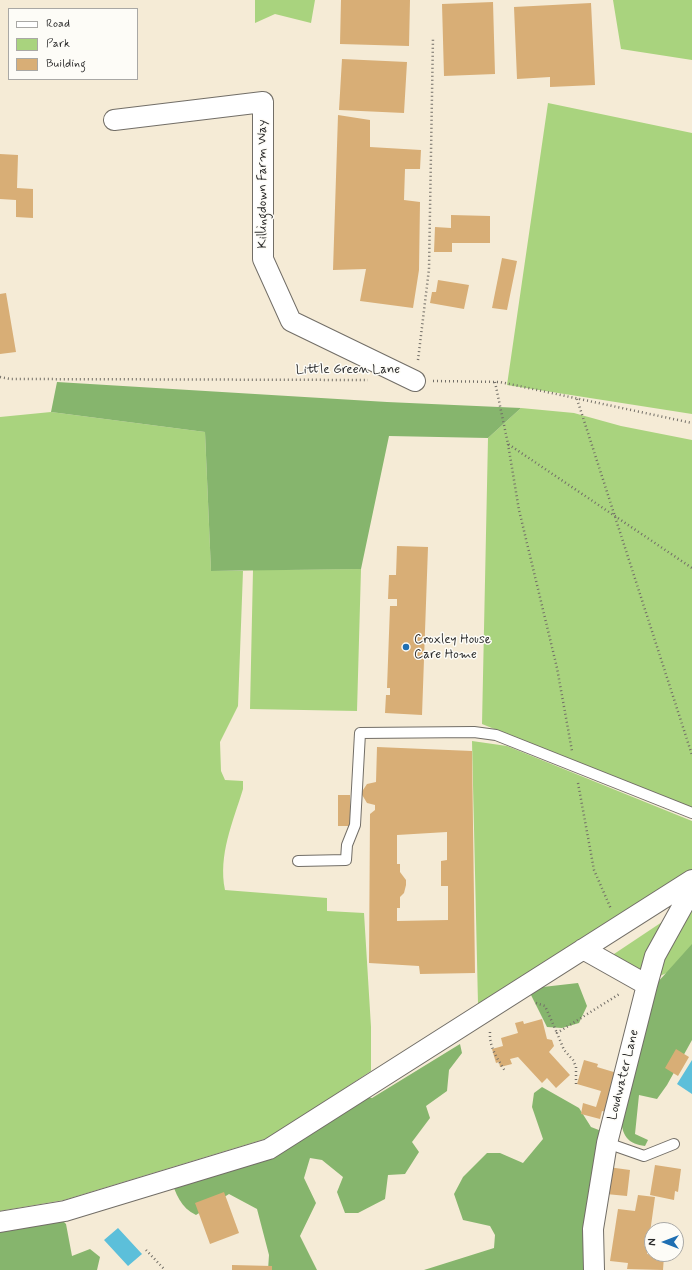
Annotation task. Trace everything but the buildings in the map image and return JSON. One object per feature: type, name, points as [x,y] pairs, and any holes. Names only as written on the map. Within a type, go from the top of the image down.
[{"type":"street","name":"Killingdown Farm Way","points":[[114,120],[263,102],[263,259],[291,321],[415,381]]},
{"type":"street","points":[[0,1222],[65,1211],[269,1148],[692,880]]},
{"type":"street","name":"Loudwater Lane","points":[[594,1270],[593,1229],[606,1143],[655,956],[692,889]]},
{"type":"street","points":[[582,949],[647,984]]},
{"type":"lane","points":[[298,861],[346,860],[347,845],[355,825],[360,733],[474,732],[496,735],[692,813]]},
{"type":"lane","points":[[606,1143],[644,1156],[674,1144]]},
{"type":"path","points":[[415,381],[429,269],[433,37]]},
{"type":"path","name":"Little Green Lane","points":[[0,377],[18,380],[375,380]]},
{"type":"path","name":"Little Green Lane","points":[[415,381],[495,382],[692,423]]},
{"type":"path","points":[[495,382],[508,444],[519,510],[557,668],[594,870],[619,926]]},
{"type":"path","points":[[577,399],[692,755]]},
{"type":"path","points":[[508,444],[692,568]]},
{"type":"path","points":[[557,1033],[622,993],[647,984]]},
{"type":"path","points":[[533,1003],[538,1003],[545,1006],[564,1050],[573,1060],[576,1067],[576,1084]]},
{"type":"path","points":[[490,1026],[490,1039],[494,1053],[505,1071]]},
{"type":"path","points":[[146,1250],[165,1270]]},
{"type":"green space","points":[[255,0],[315,0],[311,23],[275,14],[255,23]]},
{"type":"green space","points":[[613,0],[692,0],[692,60],[621,49]]},
{"type":"green space","points":[[548,103],[692,133],[692,414],[507,385]]},
{"type":"green space","points":[[57,382],[387,402],[521,408],[488,438],[389,436],[361,569],[211,571],[205,432],[51,412]]},
{"type":"green space","points":[[521,408],[574,413],[621,426],[692,440],[692,809],[482,724],[488,438]]},
{"type":"green space","points":[[51,412],[205,432],[211,571],[243,571],[238,706],[220,742],[221,771],[225,780],[243,781],[243,789],[231,826],[225,851],[223,877],[225,890],[327,898],[327,911],[364,913],[371,1027],[371,1071],[271,1137],[64,1200],[0,1211],[0,417]]},
{"type":"green space","points":[[361,569],[357,711],[250,709],[253,570]]},
{"type":"green space","points":[[472,741],[507,746],[692,821],[692,876],[478,1004]]},
{"type":"green space","points":[[692,909],[692,963],[658,977],[667,953]]},
{"type":"green space","points":[[665,920],[640,974],[611,958],[614,954]]},
{"type":"green space","points":[[692,944],[692,1040],[667,1085],[657,1099],[639,1095],[635,1134],[648,1140],[645,1146],[635,1144],[625,1135],[621,1121],[657,983]]},
{"type":"green space","points":[[578,983],[587,1006],[579,1023],[562,1028],[547,1027],[531,995],[534,988]]},
{"type":"green space","points":[[460,1044],[462,1053],[449,1070],[447,1091],[426,1106],[430,1118],[412,1142],[419,1152],[405,1174],[388,1175],[385,1199],[358,1213],[345,1213],[337,1192],[343,1177],[322,1160],[310,1158],[304,1178],[316,1203],[300,1236],[317,1270],[268,1270],[269,1255],[257,1209],[229,1194],[196,1215],[186,1208],[179,1200],[171,1178],[244,1155],[259,1163],[270,1158],[354,1093],[372,1098]]},
{"type":"green space","points":[[542,1087],[579,1108],[591,1127],[604,1132],[585,1270],[424,1270],[494,1248],[495,1235],[490,1226],[463,1220],[454,1194],[463,1177],[487,1153],[500,1153],[523,1163],[543,1139],[532,1107],[534,1093]]},
{"type":"green space","points":[[54,1212],[66,1224],[72,1256],[90,1249],[100,1257],[97,1270],[0,1270],[0,1223]]},
{"type":"water","points":[[692,1060],[692,1094],[677,1084]]},
{"type":"water","points":[[118,1228],[142,1254],[128,1266],[104,1240]]},
{"type":"place","name":"Croxley House Care Home","points":[[406,647]]}]
